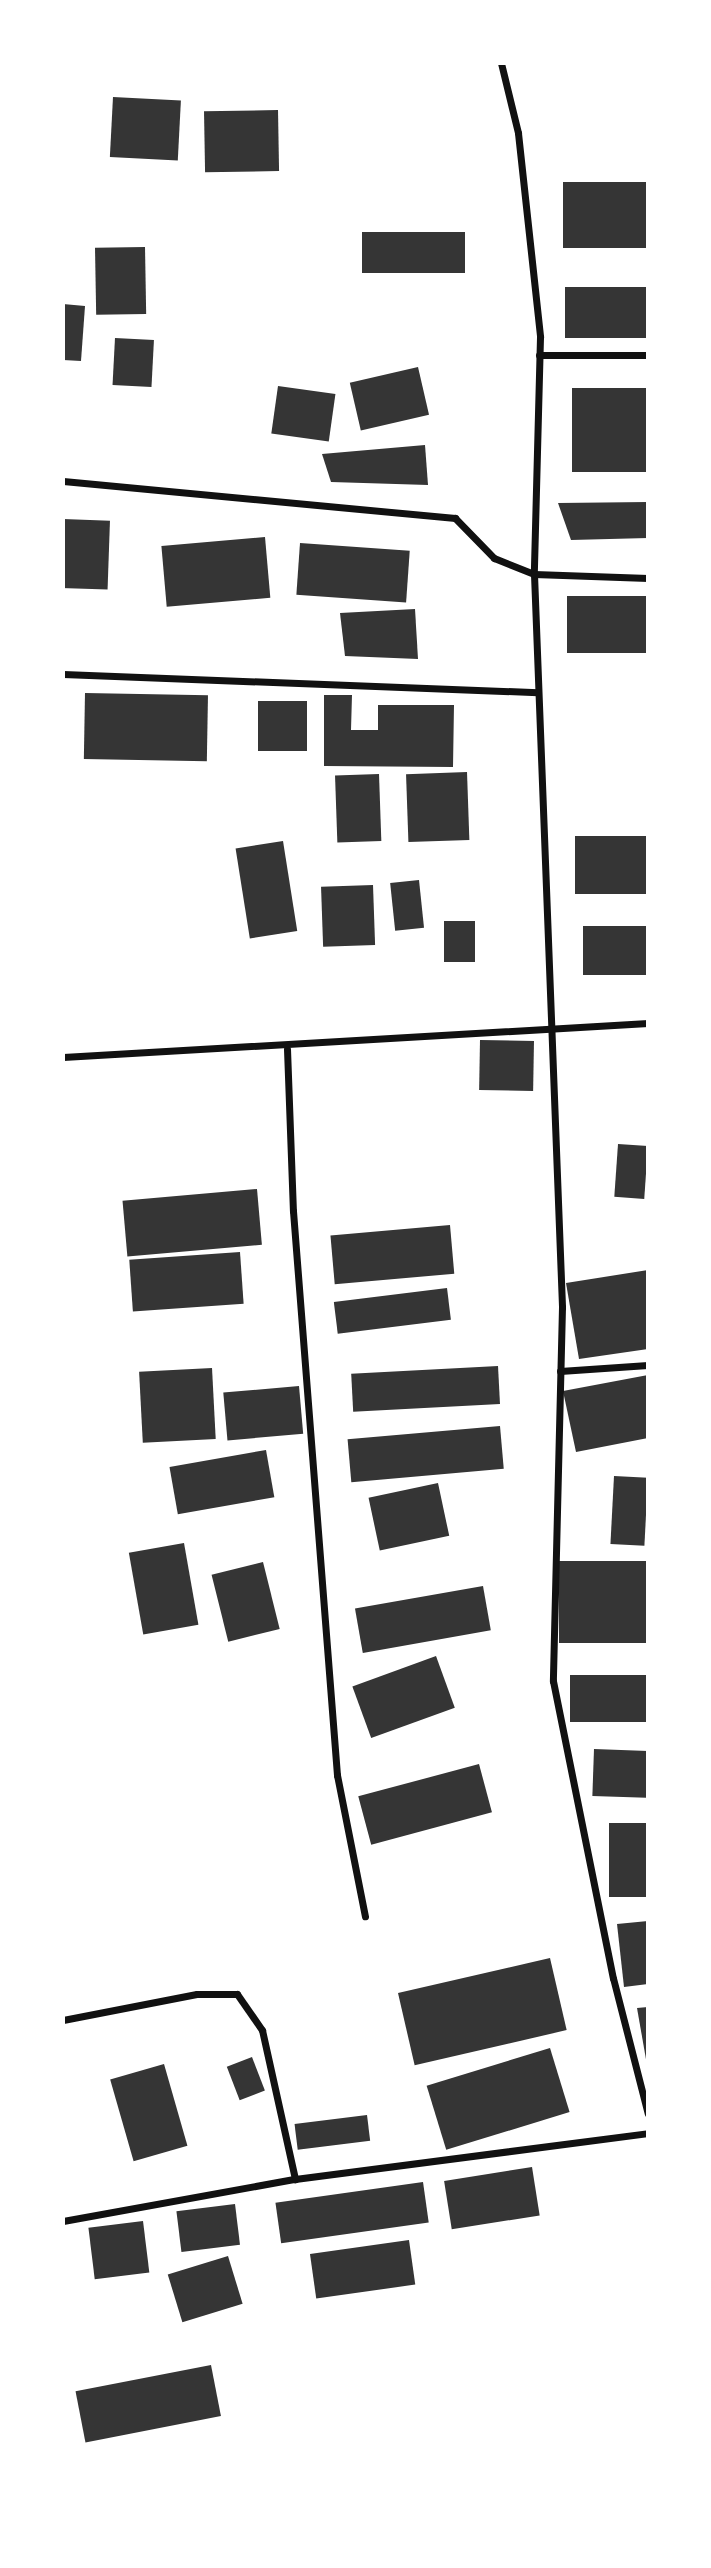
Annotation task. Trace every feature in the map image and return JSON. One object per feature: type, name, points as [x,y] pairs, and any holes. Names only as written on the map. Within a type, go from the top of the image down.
[{"type":"street","points":[[501,63],[518,133],[540,355],[534,574],[552,1024],[560,1371],[553,1681],[613,1978],[648,2114]]},
{"type":"street","points":[[540,355],[648,355]]},
{"type":"street","points":[[63,481],[454,519],[494,558],[534,574],[648,578]]},
{"type":"street","points":[[63,674],[538,692]]},
{"type":"street","points":[[63,1057],[287,1049],[552,1024],[648,1023]]},
{"type":"street","points":[[287,1049],[293,1211],[337,1775],[365,1916]]},
{"type":"street","points":[[560,1371],[648,1365]]},
{"type":"street","points":[[63,2020],[197,1994],[237,1994],[262,2030],[295,2179]]},
{"type":"street","points":[[63,2221],[295,2179],[648,2133]]},
{"type":"building","points":[[113,97],[181,101],[178,160],[110,157]]},
{"type":"building","points":[[278,110],[279,171],[205,172],[204,111]]},
{"type":"building","points":[[563,182],[648,182],[648,248],[563,248]]},
{"type":"building","points":[[362,232],[465,232],[465,273],[362,273]]},
{"type":"building","points":[[145,247],[146,314],[96,315],[95,248]]},
{"type":"building","points":[[565,287],[648,287],[648,338],[565,338]]},
{"type":"building","points":[[63,304],[85,306],[81,361],[63,360]]},
{"type":"building","points":[[115,338],[154,340],[151,387],[113,385]]},
{"type":"building","points":[[418,367],[429,415],[361,430],[350,383]]},
{"type":"building","points":[[278,386],[335,394],[329,442],[271,434]]},
{"type":"building","points":[[572,388],[648,388],[648,472],[572,472]]},
{"type":"building","points":[[425,445],[428,485],[331,482],[322,454]]},
{"type":"building","points":[[648,502],[648,538],[571,540],[558,503]]},
{"type":"building","points":[[63,519],[110,521],[108,590],[63,588]]},
{"type":"building","points":[[265,537],[270,598],[167,607],[161,546]]},
{"type":"building","points":[[300,543],[410,551],[406,603],[296,595]]},
{"type":"building","points":[[567,596],[648,596],[648,653],[567,653]]},
{"type":"building","points":[[415,609],[418,659],[345,656],[340,613]]},
{"type":"building","points":[[85,693],[208,695],[207,761],[84,759]]},
{"type":"building","points":[[324,695],[352,695],[351,730],[378,730],[378,705],[454,705],[453,767],[324,766]]},
{"type":"building","points":[[258,701],[307,701],[307,751],[258,751]]},
{"type":"building","points":[[467,772],[469,840],[408,842],[406,774]]},
{"type":"building","points":[[379,774],[381,841],[337,842],[335,776]]},
{"type":"building","points":[[575,836],[648,836],[648,894],[575,894]]},
{"type":"building","points":[[283,841],[297,931],[250,938],[236,849]]},
{"type":"building","points":[[419,880],[424,928],[395,931],[390,883]]},
{"type":"building","points":[[373,885],[375,945],[323,947],[321,887]]},
{"type":"building","points":[[444,921],[475,921],[475,962],[444,962]]},
{"type":"building","points":[[583,926],[648,926],[648,975],[583,975]]},
{"type":"building","points":[[480,1040],[534,1041],[533,1091],[479,1090]]},
{"type":"building","points":[[618,1144],[648,1146],[644,1199],[614,1197]]},
{"type":"building","points":[[257,1189],[262,1245],[127,1257],[123,1201]]},
{"type":"building","points":[[450,1225],[454,1274],[335,1284],[330,1235]]},
{"type":"building","points":[[240,1252],[244,1304],[133,1312],[129,1260]]},
{"type":"building","points":[[648,1270],[648,1349],[579,1359],[566,1283]]},
{"type":"building","points":[[447,1288],[451,1320],[338,1334],[334,1302]]},
{"type":"building","points":[[498,1366],[500,1404],[353,1412],[351,1374]]},
{"type":"building","points":[[212,1368],[216,1439],[143,1443],[139,1372]]},
{"type":"building","points":[[648,1375],[648,1438],[576,1452],[563,1391]]},
{"type":"building","points":[[299,1386],[303,1434],[227,1440],[223,1393]]},
{"type":"building","points":[[500,1426],[504,1469],[351,1482],[348,1439]]},
{"type":"building","points":[[266,1450],[274,1497],[178,1514],[169,1467]]},
{"type":"building","points":[[614,1476],[648,1478],[644,1546],[610,1544]]},
{"type":"building","points":[[438,1483],[449,1536],[380,1551],[369,1498]]},
{"type":"building","points":[[184,1543],[198,1625],[143,1634],[129,1553]]},
{"type":"building","points":[[559,1561],[648,1561],[648,1643],[559,1643]]},
{"type":"building","points":[[263,1562],[280,1629],[228,1642],[212,1575]]},
{"type":"building","points":[[483,1586],[491,1630],[363,1653],[355,1609]]},
{"type":"building","points":[[436,1656],[455,1708],[371,1738],[352,1686]]},
{"type":"building","points":[[570,1675],[648,1675],[648,1722],[570,1722]]},
{"type":"building","points":[[594,1749],[648,1751],[646,1798],[592,1796]]},
{"type":"building","points":[[479,1764],[492,1812],[371,1845],[358,1796]]},
{"type":"building","points":[[609,1823],[648,1823],[648,1897],[609,1897]]},
{"type":"building","points":[[648,1921],[648,1984],[624,1987],[617,1924]]},
{"type":"building","points":[[550,1958],[567,2030],[415,2065],[398,1993]]},
{"type":"building","points":[[648,2007],[648,2065],[647,2065],[637,2008]]},
{"type":"building","points":[[550,2048],[570,2112],[446,2150],[427,2086]]},
{"type":"building","points":[[252,2057],[265,2091],[240,2100],[227,2067]]},
{"type":"building","points":[[164,2064],[187,2146],[134,2161],[110,2079]]},
{"type":"building","points":[[367,2115],[370,2141],[298,2150],[295,2124]]},
{"type":"building","points":[[532,2167],[540,2215],[452,2229],[444,2181]]},
{"type":"building","points":[[423,2182],[429,2223],[281,2243],[275,2203]]},
{"type":"building","points":[[235,2204],[240,2245],[181,2252],[176,2211]]},
{"type":"building","points":[[143,2221],[149,2273],[95,2279],[88,2228]]},
{"type":"building","points":[[409,2240],[415,2285],[316,2298],[310,2254]]},
{"type":"building","points":[[228,2256],[243,2304],[182,2322],[168,2274]]},
{"type":"building","points":[[211,2365],[221,2416],[85,2442],[76,2391]]}]
